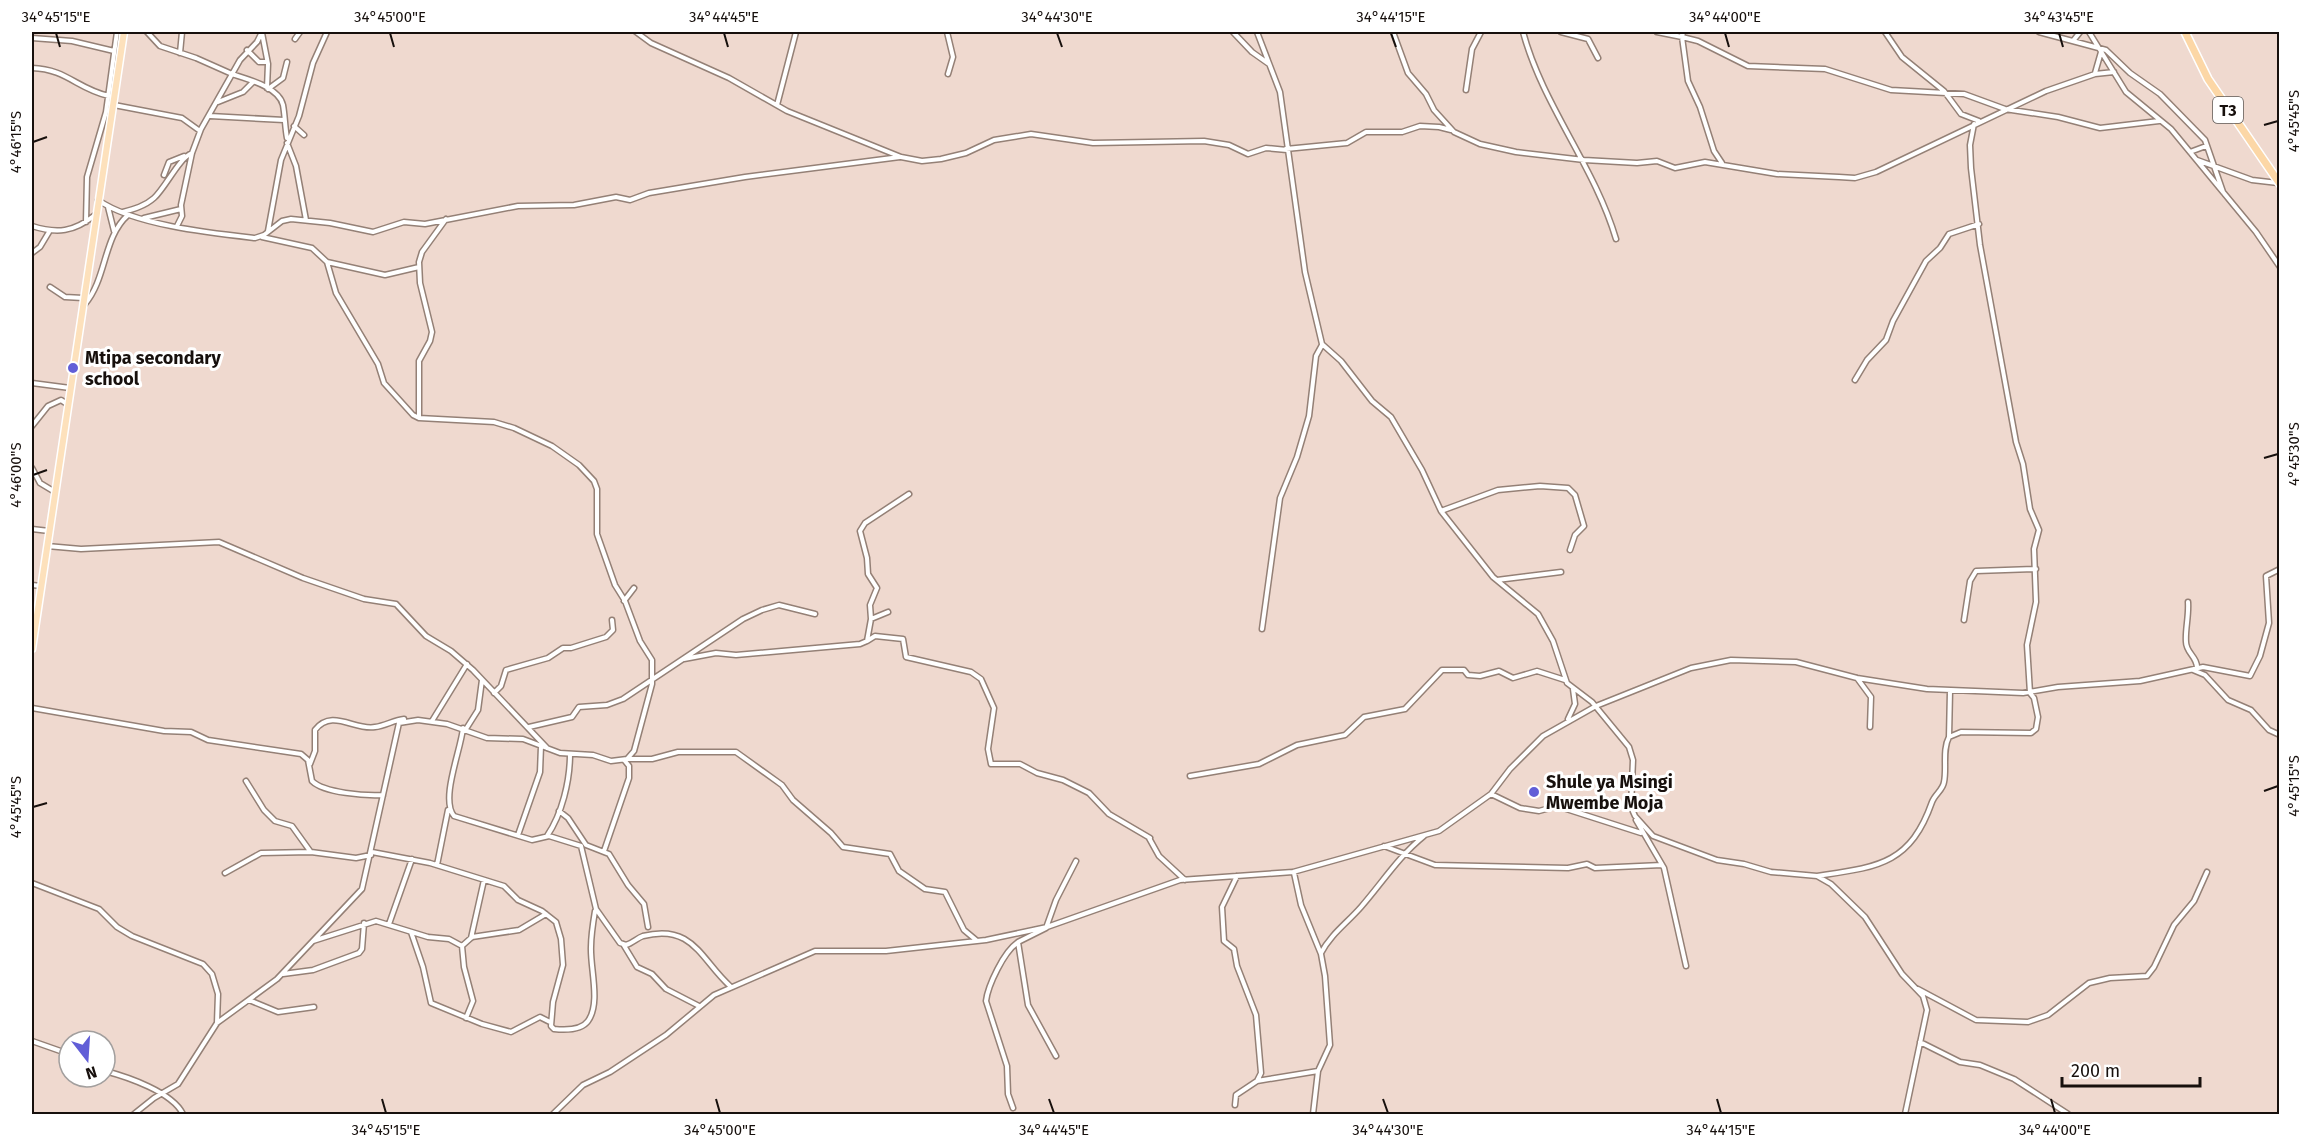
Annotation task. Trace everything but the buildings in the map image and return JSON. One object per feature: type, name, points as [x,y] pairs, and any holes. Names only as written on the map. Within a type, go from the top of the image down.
[{"type":"highway","name":"T3","points":[[2185,32],[2208,79],[2279,184]]},
{"type":"main road","points":[[32,649],[97,200],[124,32]]},
{"type":"street","points":[[33,38],[38,32]]},
{"type":"street","points":[[86,222],[87,177],[104,123],[117,32]]},
{"type":"street","points":[[147,32],[156,45],[268,88],[282,102],[287,141],[296,166],[306,220]]},
{"type":"street","points":[[180,53],[182,32]]},
{"type":"street","points":[[177,226],[182,216],[181,209],[192,153],[200,131],[232,74],[262,32]]},
{"type":"street","points":[[262,32],[268,88]]},
{"type":"street","points":[[295,39],[300,32]]},
{"type":"street","points":[[268,232],[277,176],[287,141],[294,126],[313,63],[327,32]]},
{"type":"street","points":[[636,32],[651,43],[729,78],[777,105],[900,157],[922,161],[966,153],[994,140],[1031,134],[1093,143],[1204,141],[1228,145],[1248,154],[1266,148],[1286,150],[1347,144],[1366,132],[1402,132],[1420,126],[1439,127],[1496,148],[1584,160],[1637,163],[1651,160],[1675,168],[1705,162],[1777,174],[1862,177],[1906,160],[1979,121],[2069,82],[2095,74],[2115,72]]},
{"type":"street","points":[[777,105],[796,32]]},
{"type":"street","points":[[947,32],[953,57],[948,74]]},
{"type":"street","points":[[1233,32],[1252,52],[1269,64]]},
{"type":"street","points":[[1257,32],[1280,92],[1286,150],[1305,272],[1322,344],[1341,361],[1372,401],[1391,417],[1422,470],[1441,511],[1496,580],[1538,614],[1553,641],[1566,681],[1596,706],[1631,752],[1631,807],[1641,833],[1662,865],[1686,966]]},
{"type":"street","points":[[1393,32],[1408,73],[1426,94],[1434,110],[1454,132]]},
{"type":"street","points":[[1466,90],[1472,49],[1481,32]]},
{"type":"street","points":[[1523,32],[1556,113],[1584,160],[1601,195],[1616,238]]},
{"type":"street","points":[[1561,32],[1588,39],[1598,58]]},
{"type":"street","points":[[1656,32],[1683,34],[1748,66],[1825,69],[1891,90],[1920,93],[1944,91],[1975,96],[2005,109],[2058,117],[2100,128],[2159,121]]},
{"type":"street","points":[[1885,32],[1902,57],[1944,91],[1961,114],[1979,121]]},
{"type":"street","points":[[2039,32],[2106,51],[2130,73],[2160,94],[2205,140],[2224,195]]},
{"type":"street","points":[[2073,41],[2080,32]]},
{"type":"street","points":[[2089,32],[2126,92],[2190,152],[2262,240],[2280,267]]},
{"type":"street","points":[[1683,34],[1688,81],[1700,106],[1714,151],[1722,164]]},
{"type":"street","points":[[33,38],[72,41],[114,51]]},
{"type":"street","points":[[2095,74],[2100,65],[2101,50]]},
{"type":"street","points":[[247,51],[259,62],[267,62]]},
{"type":"street","points":[[268,88],[281,80],[287,62]]},
{"type":"street","points":[[32,68],[57,70],[81,86],[109,96]]},
{"type":"street","points":[[218,102],[243,92],[253,82]]},
{"type":"street","points":[[112,105],[182,118],[200,131]]},
{"type":"street","points":[[210,116],[284,120]]},
{"type":"street","points":[[1949,736],[1959,733],[2034,732],[2038,717],[2034,698],[2030,693],[2027,645],[2036,602],[2034,549],[2039,530],[2028,500],[2023,464],[2016,442],[1987,285],[1971,168],[1970,145],[1974,124]]},
{"type":"street","points":[[294,126],[304,135]]},
{"type":"street","points":[[2190,152],[2206,146]]},
{"type":"street","points":[[164,175],[169,162],[192,153]]},
{"type":"street","points":[[121,213],[155,198],[185,156]]},
{"type":"street","points":[[262,237],[282,221],[306,220],[373,232],[398,223],[425,224],[518,206],[574,205],[616,197],[630,200],[649,193],[745,177],[900,157]]},
{"type":"street","points":[[2196,160],[2260,182],[2279,184]]},
{"type":"street","points":[[97,200],[121,213],[177,226],[262,237],[312,248],[327,262],[385,275],[419,267]]},
{"type":"street","points":[[108,207],[114,231]]},
{"type":"street","points":[[144,218],[181,209]]},
{"type":"street","points":[[32,226],[49,232],[70,230],[95,215]]},
{"type":"street","points":[[81,308],[99,282],[114,231],[129,215]]},
{"type":"street","points":[[419,418],[419,361],[430,341],[432,332],[419,267],[422,252],[446,219]]},
{"type":"street","points":[[1855,380],[1867,360],[1886,340],[1893,321],[1926,261],[1940,248],[1949,234],[1979,224]]},
{"type":"street","points":[[32,253],[40,247],[49,232]]},
{"type":"street","points":[[327,262],[336,293],[378,364],[384,383],[390,392],[419,418],[494,422],[542,440],[579,465],[594,481],[597,489],[595,522],[597,534],[615,585],[639,638],[651,657],[652,680],[637,742],[626,760]]},
{"type":"street","points":[[50,287],[65,297],[83,298]]},
{"type":"street","points":[[1262,629],[1266,618],[1266,585],[1281,492],[1309,416],[1316,356],[1322,344]]},
{"type":"street","points":[[32,383],[70,388]]},
{"type":"street","points":[[32,426],[54,402],[61,400],[68,404]]},
{"type":"street","points":[[32,468],[40,483],[55,492]]},
{"type":"street","points":[[1441,511],[1498,490],[1540,486],[1568,488],[1575,495],[1584,526],[1575,535],[1570,550]]},
{"type":"street","points":[[867,641],[871,619],[870,605],[877,588],[868,574],[867,558],[860,531],[865,523],[909,494]]},
{"type":"street","points":[[32,529],[49,531]]},
{"type":"street","points":[[47,546],[81,549],[212,541],[230,544],[303,578],[364,599],[396,604],[426,636],[467,664],[548,749]]},
{"type":"street","points":[[1964,620],[1967,592],[1974,572],[2036,569]]},
{"type":"street","points":[[553,1114],[583,1085],[634,1057],[730,986],[815,951],[886,951],[977,941],[1047,927],[1185,880],[1293,872],[1425,836],[1448,826],[1491,794],[1532,745],[1565,722],[1596,706],[1677,672],[1731,660],[1796,662],[1857,678],[1950,691],[2030,693],[2058,687],[2140,681],[2195,669],[2208,668],[2247,676],[2253,675],[2269,623],[2266,576],[2280,569]]},
{"type":"street","points":[[1496,580],[1561,572]]},
{"type":"street","points":[[32,585],[41,586]]},
{"type":"street","points":[[624,601],[634,588]]},
{"type":"street","points":[[2187,602],[2189,620],[2186,642],[2197,661],[2195,669]]},
{"type":"street","points":[[528,727],[572,717],[579,707],[612,704],[762,610],[779,605],[815,614]]},
{"type":"street","points":[[871,619],[888,612]]},
{"type":"street","points":[[494,693],[501,686],[506,670],[548,658],[561,648],[571,648],[606,637],[613,630],[612,620]]},
{"type":"street","points":[[681,659],[716,653],[736,655],[831,649],[867,641],[875,636],[903,639],[906,657],[971,672],[981,678],[994,708],[987,749],[992,765],[1020,764],[1037,773],[1064,780],[1089,793],[1108,814],[1135,826],[1150,838],[1159,856],[1185,880]]},
{"type":"street","points":[[432,721],[467,664]]},
{"type":"street","points":[[2195,669],[2205,675],[2228,700],[2251,710],[2269,730],[2280,735]]},
{"type":"street","points":[[1190,776],[1259,764],[1298,745],[1345,735],[1364,717],[1405,709],[1436,679],[1441,670],[1464,670],[1468,675],[1478,676],[1499,671],[1513,678],[1538,671],[1566,681]]},
{"type":"street","points":[[1857,678],[1871,697],[1870,727]]},
{"type":"street","points":[[437,865],[449,809],[449,792],[465,729],[478,710],[482,679]]},
{"type":"street","points":[[1565,722],[1574,708],[1573,689]]},
{"type":"street","points":[[1635,816],[1653,836],[1717,860],[1744,864],[1764,871],[1817,876],[1882,863],[1911,843],[1921,831],[1935,796],[1943,787],[1949,736],[1950,691]]},
{"type":"street","points":[[32,708],[164,731],[191,732],[208,740],[301,754],[310,764]]},
{"type":"street","points":[[383,795],[353,794],[317,785],[312,781],[310,764],[315,751],[315,730],[326,720],[343,721],[371,728],[401,719],[432,721],[465,729],[488,738],[512,737],[548,749],[611,761],[652,759],[678,752],[736,752],[782,785],[793,800],[831,833],[843,847],[890,854],[899,871],[925,889],[945,892],[964,930],[977,941]]},
{"type":"street","points":[[134,1114],[183,1078],[197,1051],[217,1023],[282,974],[363,889],[372,854],[395,731],[399,723],[407,720]]},
{"type":"street","points":[[518,834],[540,772],[541,746]]},
{"type":"street","points":[[546,837],[559,811],[567,787],[570,754]]},
{"type":"street","points":[[604,851],[629,778],[629,766],[626,760]]},
{"type":"street","points":[[246,781],[264,810],[274,821],[292,826],[298,838],[311,852]]},
{"type":"street","points":[[1491,794],[1520,808],[1539,811],[1557,806],[1641,833]]},
{"type":"street","points":[[449,809],[458,818],[532,840],[546,837],[564,840],[583,848],[596,909],[609,930],[623,944],[637,967],[652,974],[666,989],[688,1003],[700,1006]]},
{"type":"street","points":[[559,811],[568,818],[586,845],[604,851],[644,904],[648,927]]},
{"type":"street","points":[[1321,954],[1334,933],[1364,904],[1379,882],[1425,836]]},
{"type":"street","points":[[1383,846],[1435,865],[1572,868],[1587,864],[1595,868],[1635,868],[1662,865]]},
{"type":"street","points":[[225,873],[256,854],[311,852],[356,858],[372,854],[437,865],[504,886],[518,900],[546,914],[558,925],[563,958],[550,1022]]},
{"type":"street","points":[[388,924],[412,859]]},
{"type":"street","points":[[1012,1108],[1008,1094],[1007,1066],[986,1001],[987,993],[1009,950],[1018,942],[1047,927],[1056,900],[1076,861]]},
{"type":"street","points":[[1293,872],[1305,915],[1321,954],[1330,1045],[1318,1071],[1313,1114]]},
{"type":"street","points":[[1916,988],[1929,992],[1976,1020],[2028,1022],[2038,1020],[2061,1006],[2089,983],[2110,978],[2147,976],[2154,967],[2174,925],[2194,901],[2207,872]]},
{"type":"street","points":[[1237,876],[1236,882],[1222,904],[1224,941],[1234,949],[1237,966],[1256,1015],[1261,1071],[1257,1081]]},
{"type":"street","points":[[1817,876],[1831,884],[1865,917],[1902,974],[1923,996],[1927,1010],[1905,1114]]},
{"type":"street","points":[[471,939],[484,880]]},
{"type":"street","points":[[32,883],[99,909],[117,927],[132,936],[203,964],[212,974],[218,994],[217,1023]]},
{"type":"street","points":[[411,932],[423,967],[430,1001],[466,1018],[511,1032],[540,1017],[550,1022],[554,1029],[574,1029],[584,1025],[591,1015],[594,1000],[591,944],[596,909]]},
{"type":"street","points":[[462,946],[471,939],[519,930],[546,914]]},
{"type":"street","points":[[312,941],[327,939],[364,923],[376,921],[411,932],[449,939],[462,946]]},
{"type":"street","points":[[282,974],[313,970],[358,953],[362,950],[364,923]]},
{"type":"street","points":[[623,944],[630,944],[642,937],[661,934],[689,940],[730,986]]},
{"type":"street","points":[[1018,942],[1028,1005],[1056,1056]]},
{"type":"street","points":[[462,946],[464,967],[473,1000],[466,1018]]},
{"type":"street","points":[[249,1000],[278,1012],[314,1007]]},
{"type":"street","points":[[32,1041],[57,1050]]},
{"type":"street","points":[[1920,1042],[1960,1062],[1980,1065],[2014,1078],[2068,1114]]},
{"type":"street","points":[[1261,1071],[1274,1078]]},
{"type":"street","points":[[1235,1105],[1236,1095],[1257,1081],[1318,1071]]},
{"type":"street","points":[[117,1076],[160,1094],[176,1104],[183,1114]]},
{"type":"place","name":"Mtipa secondary school","points":[[73,368]]},
{"type":"place","name":"Shule ya Msingi Mwembe Moja","points":[[1534,792]]}]
